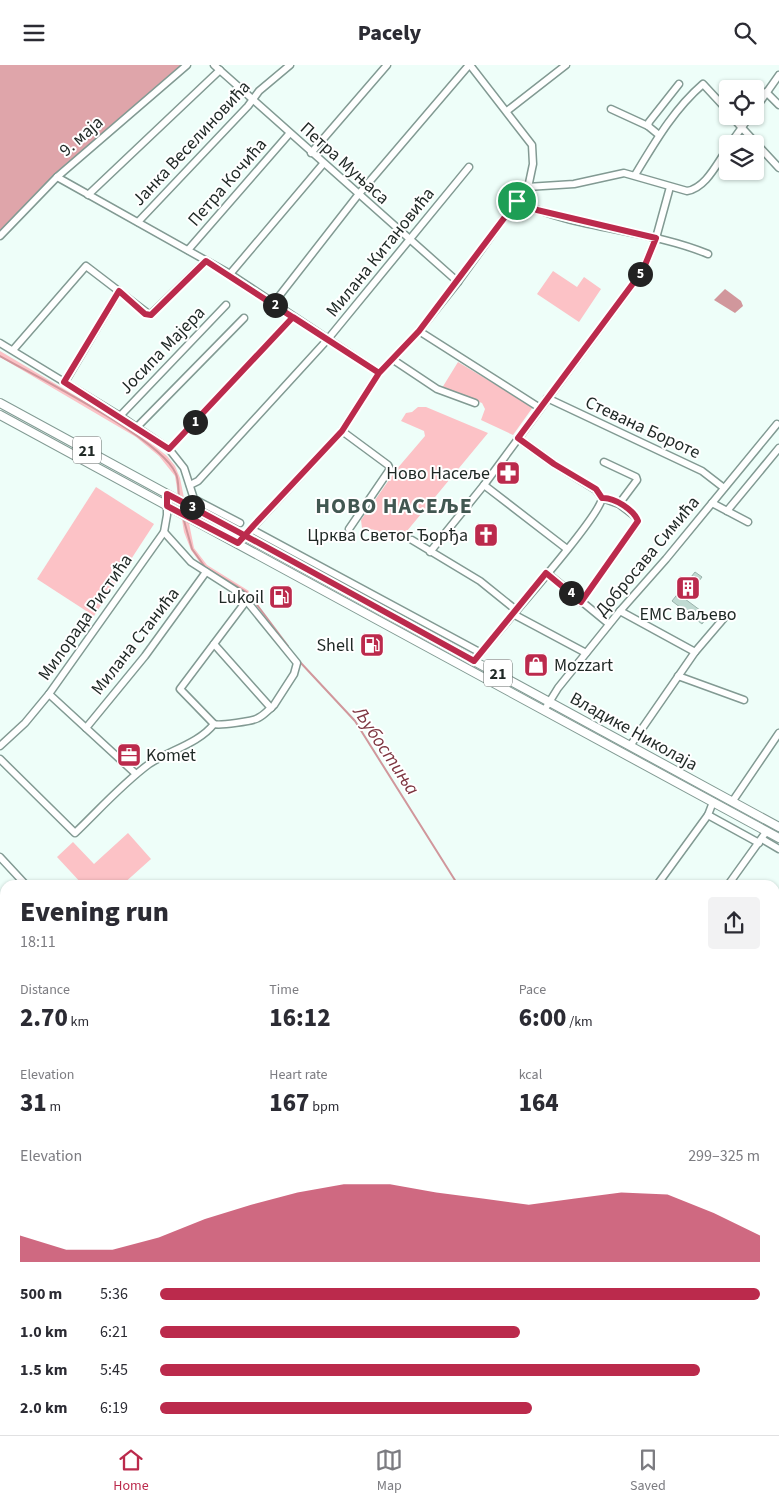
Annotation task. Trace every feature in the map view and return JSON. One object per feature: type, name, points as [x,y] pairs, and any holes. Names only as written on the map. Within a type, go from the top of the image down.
[{"type":"main road","name":"Владике Николаја","points":[[0,403],[779,827]]},
{"type":"main road","name":"Владике Николаја","points":[[0,415],[545,709],[779,838]]},
{"type":"street","name":"9. маја","points":[[0,236],[57,177],[187,65]]},
{"type":"street","name":"Јанка Веселиновића","points":[[138,223],[253,101],[259,91],[290,65]]},
{"type":"street","points":[[310,153],[388,65]]},
{"type":"street","points":[[238,543],[342,431],[379,373],[419,331],[458,282],[527,187],[532,172],[533,149],[507,111],[469,65],[358,195],[273,304]]},
{"type":"street","points":[[507,111],[566,65]]},
{"type":"street","points":[[88,195],[217,67]]},
{"type":"street","name":"Петра Муњаса","points":[[217,67],[310,153],[458,282]]},
{"type":"street","points":[[764,95],[779,75]]},
{"type":"street","points":[[635,175],[659,135],[684,102],[703,83],[719,101]]},
{"type":"street","points":[[648,126],[650,119],[679,84]]},
{"type":"street","points":[[766,92],[779,105]]},
{"type":"street","points":[[611,109],[648,126],[659,135]]},
{"type":"street","points":[[739,125],[779,168]]},
{"type":"street","points":[[736,135],[743,125]]},
{"type":"street","name":"Петра Кочића","points":[[188,250],[289,134]]},
{"type":"street","points":[[527,187],[574,184],[618,173],[635,175],[687,191],[697,188],[719,160]]},
{"type":"street","points":[[230,275],[323,164]]},
{"type":"street","name":"Милана Китановића","points":[[190,485],[198,481],[328,339],[469,167]]},
{"type":"street","points":[[57,177],[230,275],[379,373]]},
{"type":"street","points":[[430,552],[484,485],[547,398],[605,324],[643,270],[656,238],[670,187]]},
{"type":"street","points":[[517,201],[537,210],[656,238],[708,255]]},
{"type":"street","points":[[13,350],[88,266],[145,314],[151,315],[206,261]]},
{"type":"street","points":[[64,382],[119,291]]},
{"type":"street","name":"Јосипа Мајера","points":[[120,416],[226,305]]},
{"type":"street","points":[[169,449],[293,317]]},
{"type":"street","points":[[137,427],[244,318]]},
{"type":"street","points":[[419,331],[540,408]]},
{"type":"street","points":[[0,343],[120,416],[169,449],[181,462],[192,496],[197,502],[240,523]]},
{"type":"street","points":[[392,359],[437,389],[475,403]]},
{"type":"street","name":"Стевана Бороте","points":[[547,398],[702,471],[724,488]]},
{"type":"street","name":"Добросава Симића","points":[[545,709],[549,701],[609,624],[777,424]]},
{"type":"street","points":[[342,431],[388,465],[390,469],[349,529]]},
{"type":"street","points":[[518,438],[554,464],[596,489],[602,498]]},
{"type":"street","points":[[727,511],[779,448]]},
{"type":"street","points":[[604,462],[636,477],[637,480],[618,504]]},
{"type":"street","points":[[484,485],[567,549]]},
{"type":"street","name":"Милорада Ристића","points":[[0,746],[24,723],[48,694],[164,532],[171,495]]},
{"type":"street","points":[[581,602],[637,523],[634,513],[608,498],[602,498]]},
{"type":"street","points":[[474,661],[567,549],[599,507],[602,498]]},
{"type":"street","points":[[712,503],[748,522]]},
{"type":"street","points":[[251,529],[481,653]]},
{"type":"street","points":[[164,532],[186,558],[235,588],[247,600],[297,663],[294,674],[281,696],[257,720],[244,720],[223,726],[214,724],[180,689],[247,600]]},
{"type":"street","points":[[412,540],[480,581],[514,612],[586,653]]},
{"type":"street","name":"Милана Станића","points":[[86,728],[145,656],[206,572]]},
{"type":"street","points":[[546,573],[609,624]]},
{"type":"street","points":[[620,611],[695,652]]},
{"type":"street","points":[[630,746],[695,652],[724,618]]},
{"type":"street","points":[[214,644],[271,708]]},
{"type":"street","points":[[678,676],[744,700]]},
{"type":"street","points":[[48,694],[136,775]]},
{"type":"street","points":[[0,759],[75,833],[136,775],[162,756],[204,735],[214,724]]},
{"type":"street","points":[[732,802],[779,733]]},
{"type":"street","points":[[661,880],[708,815],[713,802]]},
{"type":"street","points":[[708,815],[779,849]]},
{"type":"street","points":[[732,880],[766,831]]},
{"type":"street","points":[[0,857],[21,880]]},
{"type":"shaded area","points":[[0,65],[187,65],[57,177],[0,236]]},
{"type":"shaded area","points":[[553,271],[577,287],[584,277],[601,289],[579,322],[537,294]]},
{"type":"shaded area","points":[[725,289],[741,301],[743,306],[735,313],[714,300]]},
{"type":"shaded area","points":[[0,351],[138,433],[167,456],[175,466],[180,478],[194,548],[207,565],[249,591],[247,595],[204,568],[191,550],[184,532],[175,476],[159,456],[136,437],[0,357]]},
{"type":"shaded area","points":[[458,362],[533,407],[513,435],[481,420],[485,409],[482,403],[442,388]]},
{"type":"shaded area","points":[[418,407],[426,407],[488,433],[402,537],[390,539],[378,531],[362,528],[361,520],[396,470],[425,436],[424,431],[401,421],[406,413],[412,412]]},
{"type":"shaded area","points":[[96,487],[154,524],[94,616],[37,579]]},
{"type":"shaded area","points":[[128,833],[151,859],[128,880],[78,880],[57,857],[73,842],[94,864]]},
{"type":"building","name":"Црква Светог Ђорђа","points":[[484,524],[496,540],[488,545],[477,530]]},
{"type":"building","name":"ЕМС Ваљево","points":[[695,572],[702,577],[685,599],[708,616],[702,624],[672,601]]},
{"type":"waterway","name":"Љубостиња","points":[[0,356],[97,410],[148,444],[166,460],[176,474],[179,497]]},
{"type":"waterway","name":"Љубостиња","points":[[183,517],[192,549],[205,567],[248,593],[288,646]]},
{"type":"waterway","name":"Љубостиња","points":[[300,662],[355,721],[455,880]]},
{"type":"place","name":"Ново Насеље","points":[[508,473]]},
{"type":"place","name":"Црква Светог Ђорђа","points":[[486,535]]},
{"type":"place","name":"ЕМС Ваљево","points":[[688,588]]},
{"type":"place","name":"Lukoil","points":[[281,597]]},
{"type":"place","name":"Shell","points":[[372,645]]},
{"type":"place","name":"Mozzart","points":[[536,665]]},
{"type":"place","name":"Komet","points":[[129,755]]},
{"type":"district","name":"НОВО НАСЕЉЕ","points":[[394,505]]},
{"type":"route","points":[[517,201],[458,282],[419,331],[379,373],[293,317],[169,449],[64,382],[119,291],[145,314],[151,315],[206,261],[230,275],[379,373],[342,431],[244,535],[238,543],[167,506],[167,494],[216,519],[244,535],[474,661],[546,573],[581,602],[638,521],[634,513],[608,498],[602,498],[596,489],[554,464],[518,438],[605,324],[643,270],[656,238],[537,210],[517,201]]}]
